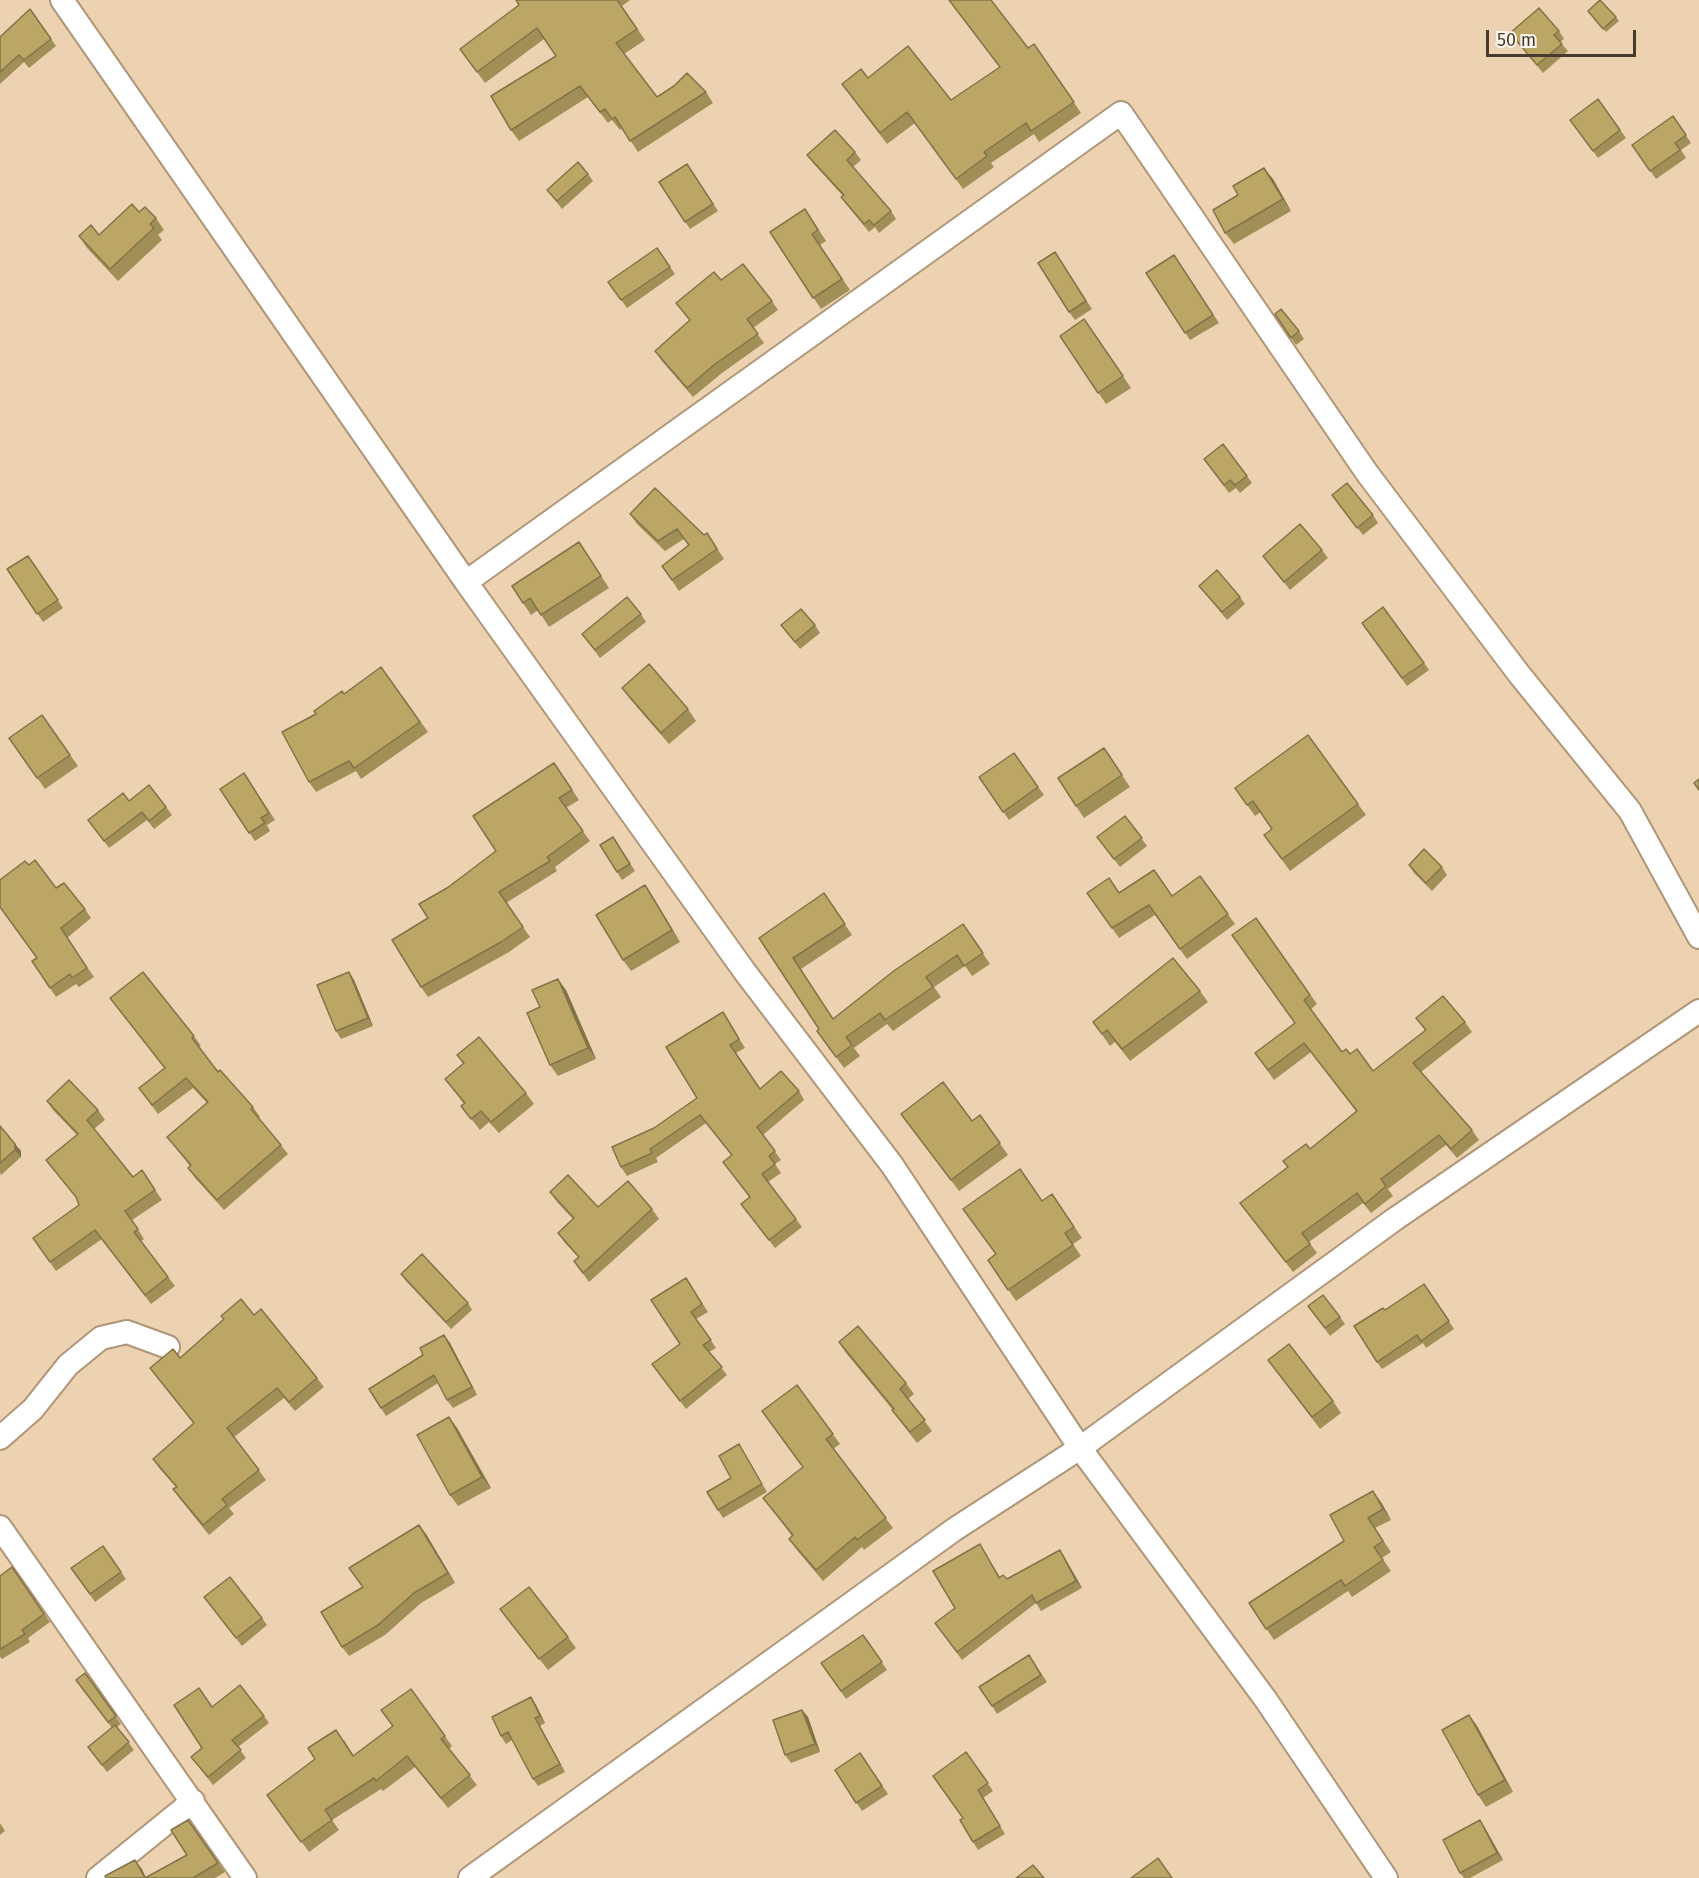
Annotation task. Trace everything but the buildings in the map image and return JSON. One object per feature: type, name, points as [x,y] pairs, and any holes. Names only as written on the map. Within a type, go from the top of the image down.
[{"type":"street","points":[[62,0],[466,582],[745,972],[892,1165],[1080,1448],[1266,1700],[1386,1878]]},
{"type":"street","points":[[466,582],[1121,113],[1367,473],[1519,674],[1630,811],[1699,936]]},
{"type":"street","points":[[470,1878],[955,1529],[1080,1448],[1395,1219],[1699,1011]]},
{"type":"street","points":[[0,1437],[33,1409],[68,1365],[101,1338],[127,1332],[168,1347]]},
{"type":"street","points":[[0,1527],[245,1878]]},
{"type":"street","points":[[98,1878],[193,1802]]}]
